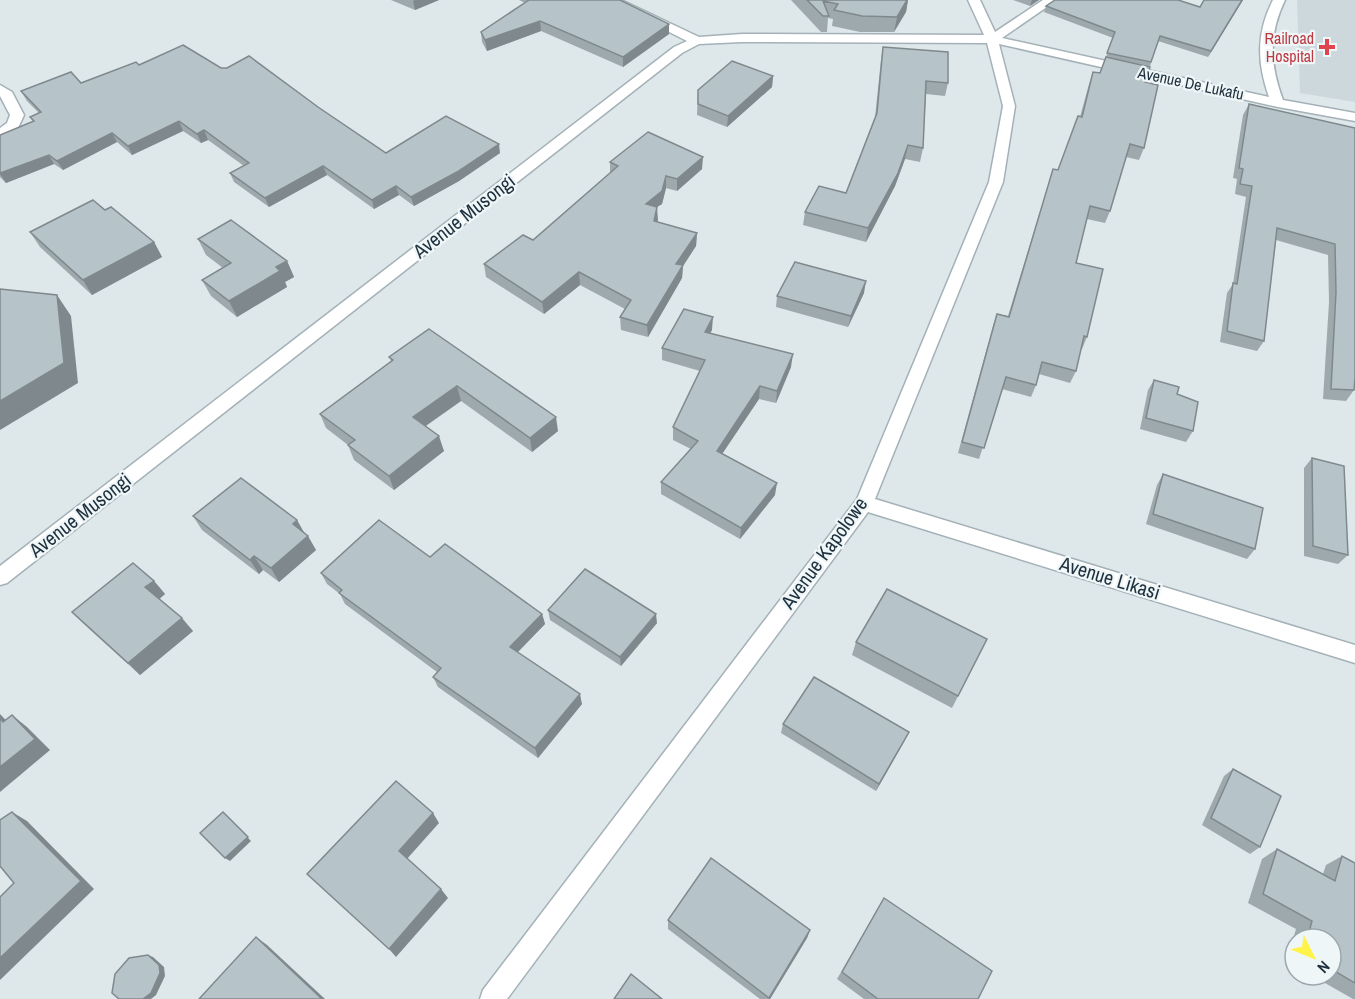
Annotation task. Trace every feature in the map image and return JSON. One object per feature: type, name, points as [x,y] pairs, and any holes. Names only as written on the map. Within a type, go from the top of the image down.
[{"type":"street","points":[[612,0],[697,41]]},
{"type":"street","name":"Avenue Kapolowe","points":[[492,999],[864,503],[996,182],[1009,106],[993,39],[974,0]]},
{"type":"street","points":[[993,39],[1034,14],[1051,0]]},
{"type":"street","points":[[1278,103],[1267,76],[1263,45],[1279,0]]},
{"type":"street","name":"Avenue Musongi","points":[[0,578],[678,50],[697,41],[742,38],[993,39]]},
{"type":"street","name":"Avenue De Lukafu","points":[[993,39],[1278,103],[1355,117]]},
{"type":"street","points":[[0,89],[7,95],[17,115],[13,124],[0,134]]},
{"type":"street","name":"Avenue Likasi","points":[[864,503],[1355,654]]},
{"type":"shaded area","name":"Railroad Hospital","points":[[1297,0],[1355,0],[1355,102],[1300,93]]},
{"type":"building","points":[[529,0],[620,0],[669,24],[623,57],[540,21],[485,40],[481,32]]},
{"type":"building","points":[[807,0],[907,0],[897,17],[862,16],[834,10],[838,4],[823,1],[829,16],[823,16]]},
{"type":"building","points":[[1055,0],[1178,0],[1200,7],[1204,0],[1242,0],[1211,51],[1160,36],[1151,62],[1107,53],[1115,32],[1046,6]]},
{"type":"building","points":[[183,45],[221,68],[227,68],[249,56],[386,153],[446,116],[499,144],[457,172],[411,197],[396,186],[372,200],[323,166],[265,198],[230,173],[249,163],[204,130],[197,134],[179,121],[128,146],[112,133],[57,161],[49,155],[0,173],[0,135],[34,121],[30,117],[41,112],[21,91],[71,72],[81,83],[136,62],[139,65]]},
{"type":"building","points":[[883,47],[948,52],[948,83],[926,81],[923,148],[908,145],[898,173],[868,228],[805,212],[819,186],[846,193],[877,113]]},
{"type":"building","points":[[1106,57],[1150,67],[1145,82],[1158,85],[1144,148],[1130,144],[1110,211],[1090,206],[1076,263],[1103,269],[1087,337],[1084,336],[1076,371],[1042,362],[1036,385],[1006,377],[984,448],[962,442],[997,314],[1009,317],[1053,169],[1058,170],[1078,116],[1082,117],[1093,72],[1100,73]]},
{"type":"building","points":[[732,61],[773,76],[728,116],[698,104],[698,90]]},
{"type":"building","points":[[1249,104],[1355,128],[1354,390],[1331,389],[1336,292],[1335,244],[1277,228],[1264,341],[1227,331],[1233,283],[1237,284],[1252,186],[1240,184],[1243,169],[1239,168]]},
{"type":"building","points":[[648,132],[703,157],[677,179],[666,176],[662,191],[646,204],[657,207],[654,221],[697,233],[676,264],[683,265],[647,325],[620,317],[631,300],[579,272],[542,302],[484,264],[523,235],[533,240],[618,166],[610,162]]},
{"type":"building","points":[[93,200],[105,210],[111,207],[154,242],[83,280],[30,232]]},
{"type":"building","points":[[231,220],[287,261],[276,267],[280,271],[229,301],[202,280],[231,263],[198,239]]},
{"type":"building","points":[[795,262],[866,281],[851,316],[777,296]]},
{"type":"building","points":[[0,289],[57,295],[64,363],[0,401]]},
{"type":"building","points":[[684,309],[713,317],[705,332],[793,354],[777,391],[760,386],[717,451],[777,483],[741,528],[661,482],[698,441],[673,427],[705,360],[662,348]]},
{"type":"building","points":[[429,329],[556,417],[530,438],[457,386],[413,417],[439,436],[389,476],[348,445],[355,440],[320,414],[393,360],[389,357]]},
{"type":"building","points":[[1154,380],[1179,387],[1177,394],[1198,402],[1193,431],[1146,418]]},
{"type":"building","points":[[1312,458],[1344,466],[1348,555],[1313,546]]},
{"type":"building","points":[[1163,474],[1263,508],[1255,549],[1153,514]]},
{"type":"building","points":[[241,478],[297,520],[293,524],[308,536],[271,568],[254,556],[250,560],[193,516]]},
{"type":"building","points":[[379,520],[430,557],[445,544],[542,614],[510,647],[580,694],[535,748],[433,677],[441,668],[339,593],[342,590],[321,573]]},
{"type":"building","points":[[133,563],[154,581],[145,587],[182,618],[128,663],[72,612]]},
{"type":"building","points":[[585,569],[656,614],[620,657],[548,610]]},
{"type":"building","points":[[887,589],[987,639],[958,696],[856,642]]},
{"type":"building","points":[[814,677],[909,732],[879,784],[783,724]]},
{"type":"building","points":[[12,715],[35,739],[0,767],[0,718],[3,722]]},
{"type":"building","points":[[1233,769],[1281,796],[1260,847],[1211,818]]},
{"type":"building","points":[[396,781],[433,813],[399,851],[441,889],[389,949],[307,874]]},
{"type":"building","points":[[12,812],[81,881],[0,958],[0,897],[14,883],[0,866],[0,820]]},
{"type":"building","points":[[223,812],[248,837],[225,858],[200,833]]},
{"type":"building","points":[[1277,849],[1335,881],[1342,856],[1355,863],[1355,983],[1343,976],[1343,927],[1310,927],[1312,921],[1263,894]]},
{"type":"building","points":[[711,858],[810,930],[769,998],[668,920]]},
{"type":"building","points":[[884,898],[992,971],[978,999],[878,999],[842,972]]},
{"type":"building","points":[[256,937],[322,999],[199,999]]},
{"type":"building","points":[[148,955],[159,965],[160,973],[151,993],[143,999],[119,999],[112,993],[115,974],[129,958]]},
{"type":"building","points":[[631,974],[662,999],[614,999]]},
{"type":"place","name":"Railroad Hospital","points":[[1327,47]]}]
